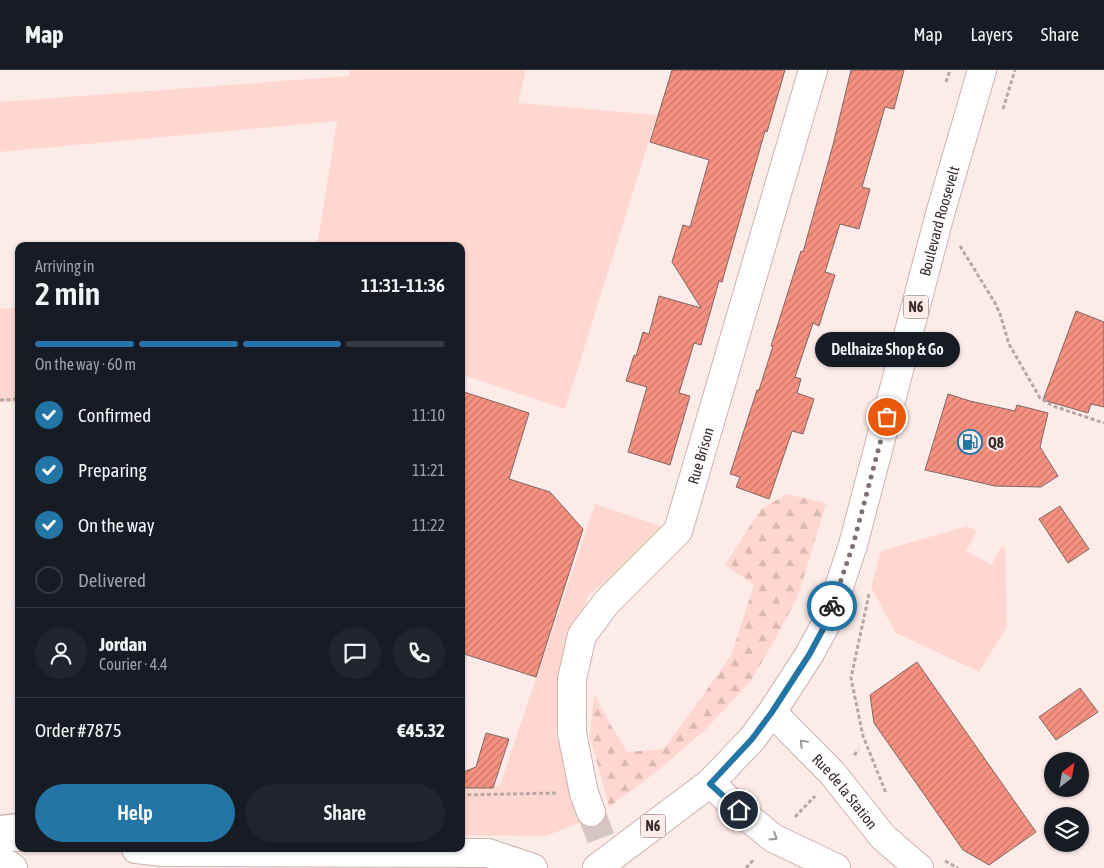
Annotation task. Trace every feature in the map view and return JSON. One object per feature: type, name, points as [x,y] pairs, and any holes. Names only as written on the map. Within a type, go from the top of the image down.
[{"type":"street","name":"Rue Brison","points":[[588,802],[572,733],[572,679],[582,635],[607,602],[678,531],[813,70]]},
{"type":"street","name":"Boulevard Roosevelt","points":[[597,868],[710,784],[752,739],[809,655],[828,620],[853,545],[940,214],[982,70]]},
{"type":"street","name":"Rue de la Station","points":[[772,712],[835,774],[883,837],[931,864]]},
{"type":"street","points":[[710,784],[739,810],[766,846],[836,868]]},
{"type":"street","points":[[0,835],[15,837]]},
{"type":"street","points":[[164,852],[488,853],[534,868]]},
{"type":"street","points":[[0,859],[13,868]]},
{"type":"lane","points":[[0,824],[15,822]]},
{"type":"path","points":[[1001,115],[1015,70]]},
{"type":"path","points":[[940,214],[1000,314],[1009,344],[1040,398],[1053,406],[1104,423]]},
{"type":"path","points":[[959,251],[962,242]]},
{"type":"path","points":[[0,400],[15,399]]},
{"type":"path","points":[[871,586],[851,678],[862,736],[890,801]]},
{"type":"path","points":[[746,868],[859,750]]},
{"type":"path","points":[[792,819],[835,774]]},
{"type":"path","points":[[465,795],[588,802]]},
{"type":"path","points":[[931,864],[958,868]]},
{"type":"green space","points":[[350,70],[526,70],[518,103],[657,115],[565,409],[465,375],[465,242],[318,242],[337,121],[0,152],[0,102],[349,76]]},
{"type":"green space","points":[[15,307],[15,402],[0,402],[0,309]]},
{"type":"green space","points":[[787,494],[826,503],[798,596],[774,641],[751,681],[705,730],[656,772],[609,807],[590,737],[594,693],[627,752],[664,749],[731,656],[754,585],[725,565],[761,509]]},
{"type":"green space","points":[[595,504],[669,529],[588,596],[561,693],[556,734],[584,821],[546,836],[465,835],[465,789],[500,785]]},
{"type":"green space","points":[[967,526],[977,531],[966,551],[992,565],[1001,547],[1005,549],[1007,627],[979,672],[896,633],[871,587],[881,551]]},
{"type":"building","points":[[672,70],[785,70],[767,132],[765,131],[722,282],[719,281],[701,345],[694,343],[679,393],[690,396],[670,465],[628,452],[647,387],[626,381],[643,332],[649,334],[659,296],[701,308],[672,262],[683,225],[690,227],[709,160],[650,142]]},
{"type":"building","points":[[851,70],[904,70],[894,109],[885,107],[862,187],[870,189],[859,229],[840,224],[825,272],[835,275],[819,326],[813,323],[795,377],[801,379],[797,393],[814,399],[803,434],[792,431],[769,499],[736,487],[740,477],[730,474],[757,390],[759,390],[801,251],[803,252],[833,145]]},
{"type":"building","points":[[1076,311],[1104,322],[1104,407],[1091,404],[1088,413],[1043,400]]},
{"type":"building","points":[[465,392],[529,413],[509,479],[550,492],[583,529],[536,677],[465,654]]},
{"type":"building","points":[[948,394],[1015,411],[1017,405],[1048,413],[1040,447],[1058,476],[1041,487],[995,486],[925,470]]},
{"type":"building","points":[[1060,506],[1089,549],[1068,563],[1039,519]]},
{"type":"building","points":[[917,662],[1036,832],[989,865],[963,850],[874,723],[870,695]]},
{"type":"building","points":[[1080,688],[1098,712],[1056,740],[1039,717]]},
{"type":"building","points":[[486,733],[509,739],[493,788],[465,788],[465,771],[476,767]]},
{"type":"tunnel","points":[[591,812],[612,868]]},
{"type":"way so far","points":[[832,606],[853,545],[887,417]]},
{"type":"place","name":"Delhaize Shop & Go","points":[[887,417]]},
{"type":"place","name":"Q8","points":[[970,442]]},
{"type":"route","points":[[739,810],[710,784],[752,739],[772,712],[809,655],[828,620],[832,606]]}]
